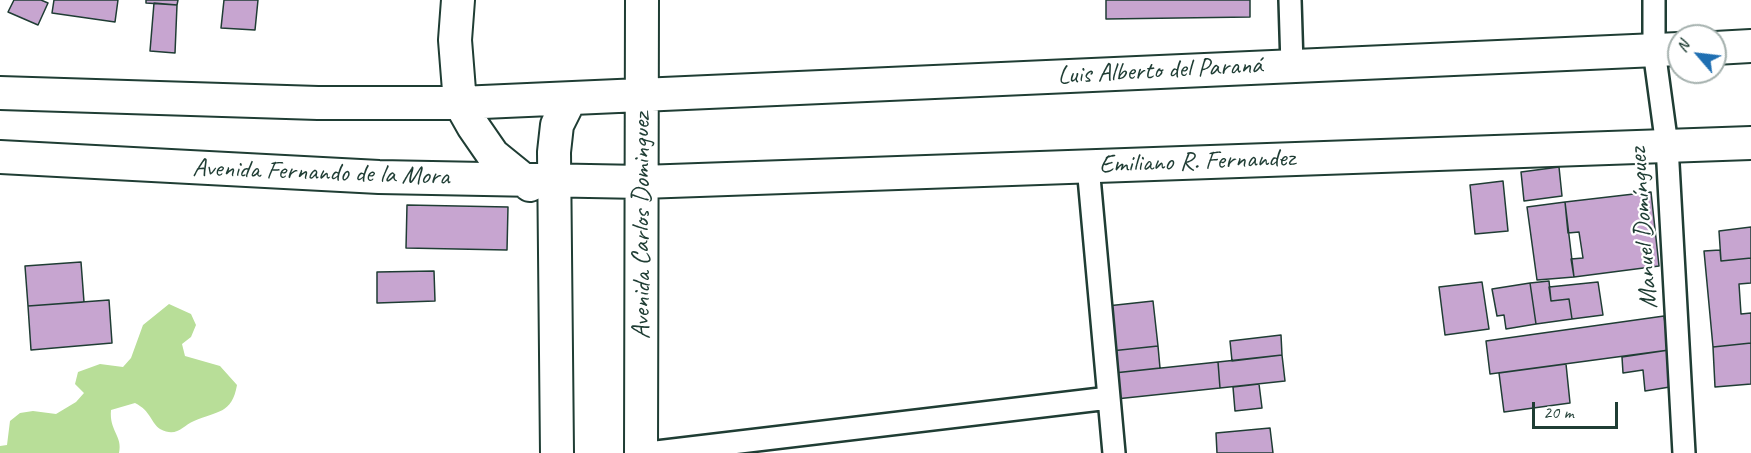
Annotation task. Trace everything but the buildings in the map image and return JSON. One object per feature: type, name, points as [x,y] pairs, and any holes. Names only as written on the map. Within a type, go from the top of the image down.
[{"type":"main road","points":[[458,0],[455,40],[460,103],[493,155],[540,181]]},
{"type":"main road","name":"Avenida Carlos Dominguez","points":[[641,453],[642,0]]},
{"type":"main road","points":[[1727,47],[1751,46]]},
{"type":"main road","name":"Luis Alberto del Paraná","points":[[642,96],[1667,50]]},
{"type":"main road","points":[[0,93],[318,103],[460,103],[642,96]]},
{"type":"main road","points":[[557,453],[554,230],[543,201],[540,181],[554,152],[557,125],[570,99]]},
{"type":"main road","name":"Emiliano R. Fernandez","points":[[642,182],[1751,143]]},
{"type":"main road","name":"Avenida Fernando de la Mora","points":[[0,157],[367,176],[642,182]]},
{"type":"street","points":[[1290,0],[1293,65]]},
{"type":"street","name":"Manuel Domínguez","points":[[1654,0],[1667,50]]},
{"type":"street","name":"Manuel Domínguez","points":[[1667,84],[1667,146],[1684,453]]},
{"type":"street","points":[[1088,166],[1114,453]]},
{"type":"street","points":[[648,453],[1109,398]]},
{"type":"green space","points":[[169,304],[191,314],[196,325],[191,337],[182,344],[185,356],[220,366],[237,385],[235,394],[227,406],[175,432],[160,429],[148,413],[135,403],[111,410],[112,423],[120,447],[119,453],[0,453],[0,446],[7,445],[10,421],[20,413],[33,411],[56,414],[76,402],[84,393],[75,384],[78,372],[100,364],[123,367],[131,358],[143,325]]}]
